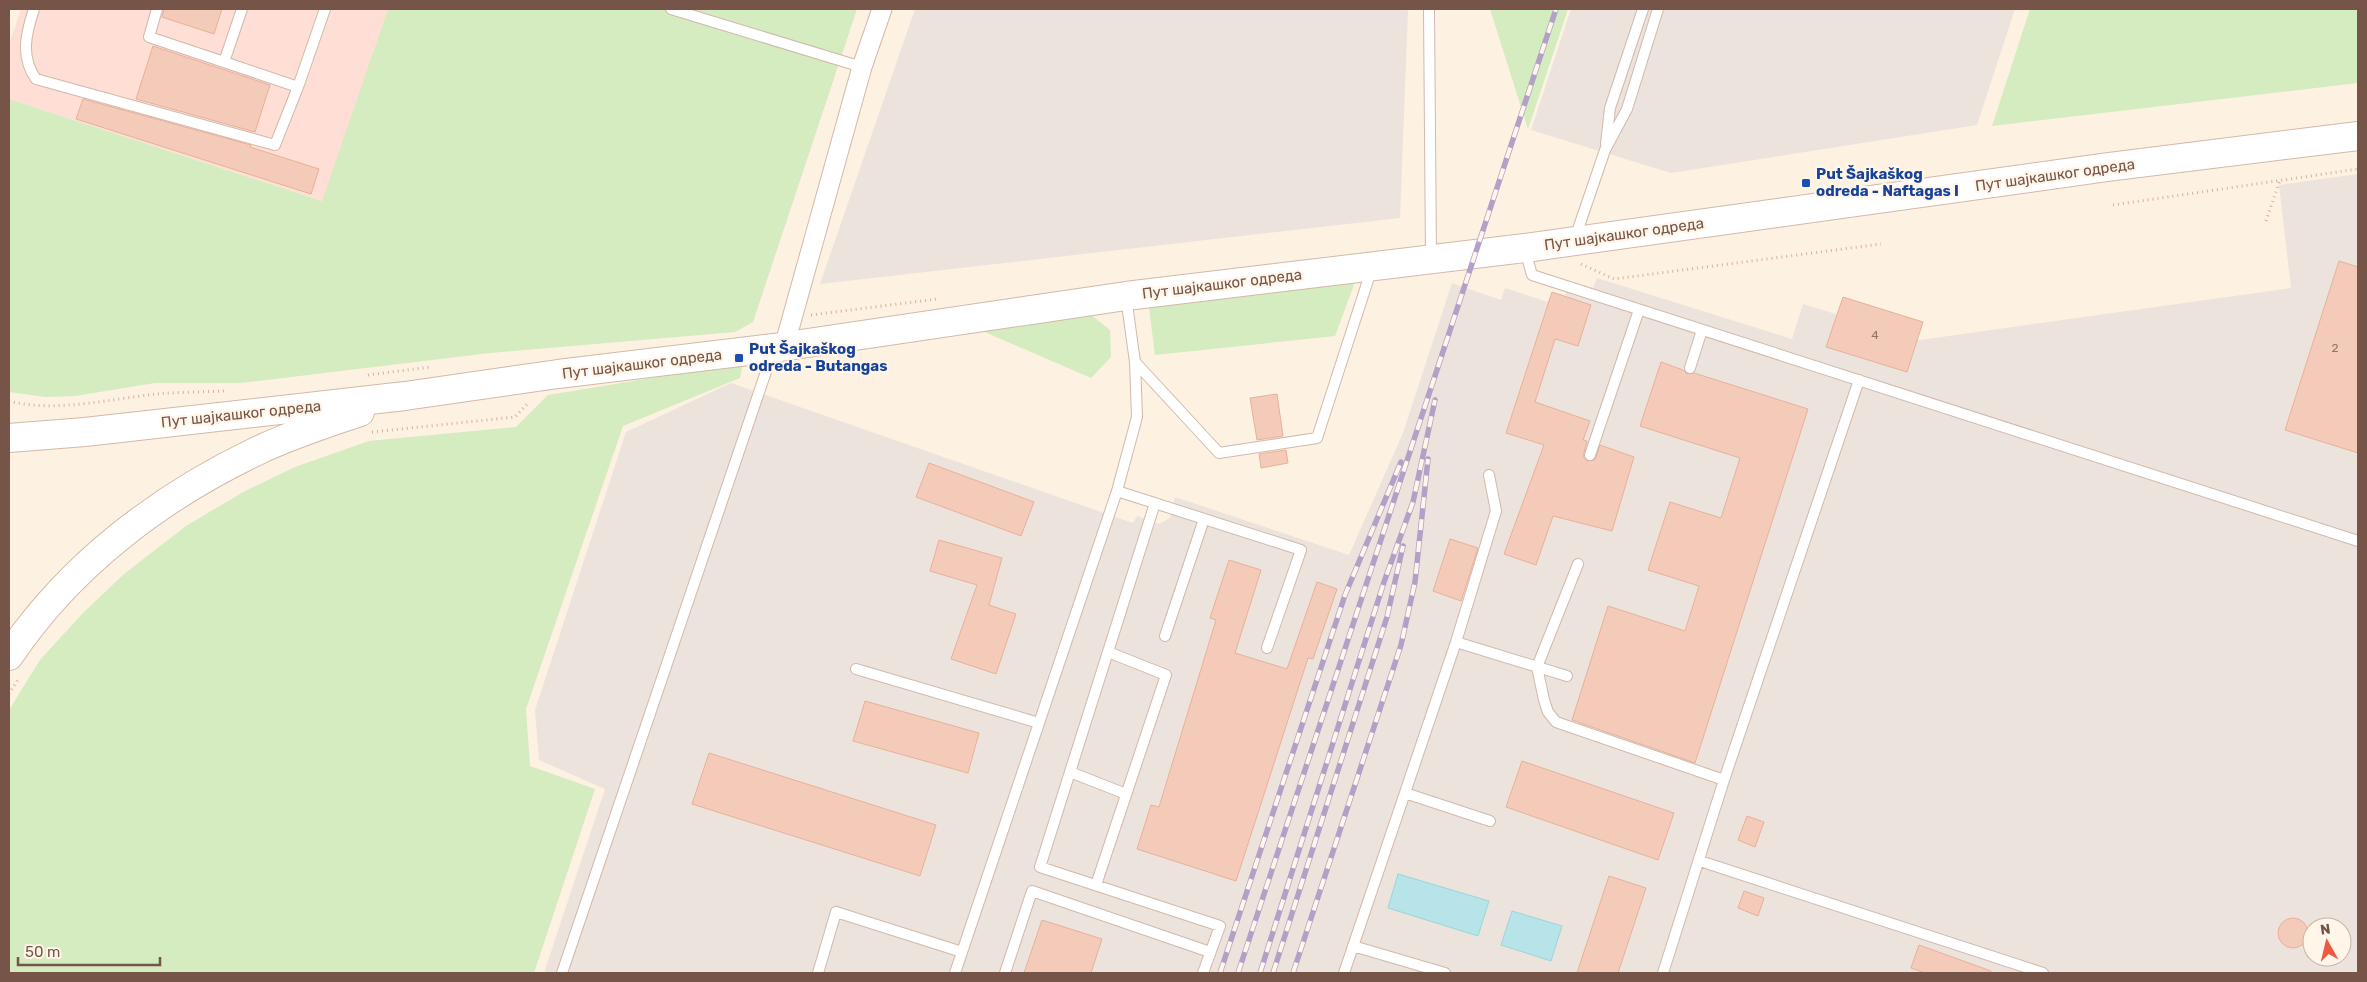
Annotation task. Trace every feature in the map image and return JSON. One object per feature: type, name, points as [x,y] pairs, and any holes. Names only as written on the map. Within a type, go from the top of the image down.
[{"type":"street","points":[[779,347],[862,67],[882,9]]},
{"type":"street","name":"Пут шајкашког одреда","points":[[9,438],[86,432],[405,396],[558,374],[779,347],[1126,296],[1374,265],[1525,248],[1574,251],[2108,167],[2358,136]]},
{"type":"street","points":[[16,664],[48,606],[94,558],[141,520],[192,485],[259,450],[308,430],[405,396]]},
{"type":"street","points":[[9,422],[86,432]]},
{"type":"street","name":"Пут шајкашког одреда","points":[[9,451],[86,432]]},
{"type":"lane","points":[[34,9],[25,46],[28,67],[36,79],[275,145],[298,87],[325,9]]},
{"type":"lane","points":[[157,9],[149,37],[298,87]]},
{"type":"lane","points":[[224,62],[242,9]]},
{"type":"lane","points":[[672,9],[862,67]]},
{"type":"lane","points":[[1429,9],[1431,259]]},
{"type":"lane","points":[[1574,251],[1605,150],[1610,108],[1643,9]]},
{"type":"lane","points":[[1605,150],[1627,109],[1658,9]]},
{"type":"lane","points":[[1525,248],[1532,275],[2358,541]]},
{"type":"lane","points":[[1135,362],[1219,453],[1318,438],[1374,265]]},
{"type":"lane","points":[[955,973],[1117,491],[1137,417],[1135,362],[1126,296]]},
{"type":"lane","points":[[1590,455],[1639,310]]},
{"type":"lane","points":[[1690,368],[1702,330]]},
{"type":"lane","points":[[562,973],[779,347]]},
{"type":"lane","points":[[1663,973],[1700,861],[1724,780],[1859,380]]},
{"type":"lane","points":[[1344,973],[1456,642],[1496,511],[1489,475]]},
{"type":"lane","points":[[1117,491],[1301,550],[1267,648]]},
{"type":"lane","points":[[1155,503],[1040,867],[1220,926],[1202,973]]},
{"type":"lane","points":[[1165,636],[1204,519]]},
{"type":"lane","points":[[1578,564],[1538,667],[1548,712],[1556,722],[1724,780]]},
{"type":"lane","points":[[1456,642],[1567,676]]},
{"type":"lane","points":[[1096,885],[1166,675],[1108,652]]},
{"type":"lane","points":[[856,669],[1039,723]]},
{"type":"lane","points":[[1070,772],[1126,794]]},
{"type":"lane","points":[[1405,793],[1490,821]]},
{"type":"lane","points":[[1700,861],[2043,973]]},
{"type":"lane","points":[[1005,973],[1032,891],[1210,952]]},
{"type":"lane","points":[[818,973],[836,912],[962,952]]},
{"type":"lane","points":[[1353,946],[1444,973]]},
{"type":"path","points":[[2113,205],[2358,169]]},
{"type":"path","points":[[2266,222],[2280,180]]},
{"type":"path","points":[[1574,251],[1614,279],[1881,244]]},
{"type":"path","points":[[363,376],[439,366]]},
{"type":"path","points":[[9,401],[20,404],[71,405],[159,394],[228,391]]},
{"type":"path","points":[[370,433],[514,417],[533,398]]},
{"type":"path","points":[[9,694],[16,664]]},
{"type":"shaded area","points":[[21,9],[388,9],[323,201],[9,99],[9,45]]},
{"type":"shaded area","points":[[915,9],[1408,9],[1400,218],[820,284]]},
{"type":"shaded area","points":[[1571,9],[2015,9],[1977,125],[1671,173],[1531,130]]},
{"type":"shaded area","points":[[2358,174],[2358,973],[544,973],[605,789],[539,760],[535,710],[626,432],[731,383],[1133,523],[1137,516],[1159,524],[1170,518],[1175,497],[1349,555],[1403,433],[1452,283],[1501,300],[1505,288],[1548,302],[1552,292],[1565,296],[1569,281],[1593,288],[1597,278],[1792,339],[1803,304],[1920,340],[2291,288],[2279,185]]},
{"type":"green space","points":[[388,9],[857,9],[753,322],[735,332],[490,353],[241,383],[155,383],[75,396],[46,397],[9,392],[9,99],[322,201]]},
{"type":"green space","points":[[1490,9],[1568,9],[1528,129]]},
{"type":"green space","points":[[2030,9],[2358,9],[2358,83],[1992,126]]},
{"type":"green space","points":[[1355,282],[1335,336],[1155,355],[1149,308]]},
{"type":"green space","points":[[1090,314],[1110,330],[1111,357],[1091,378],[980,330]]},
{"type":"green space","points":[[743,363],[740,378],[623,426],[526,709],[530,766],[595,789],[534,973],[9,973],[9,710],[40,660],[82,614],[124,574],[186,526],[245,491],[295,467],[369,441],[516,427],[548,395]]},
{"type":"water","points":[[1398,874],[1489,901],[1478,936],[1388,908]]},
{"type":"water","points":[[1512,911],[1562,926],[1551,961],[1501,945]]},
{"type":"building","points":[[164,9],[222,9],[214,34],[162,17]]},
{"type":"building","points":[[153,46],[270,85],[255,132],[136,99]]},
{"type":"building","points":[[83,99],[251,145],[250,147],[319,169],[311,194],[76,119]]},
{"type":"building","points":[[2339,261],[2358,267],[2358,453],[2285,430]]},
{"type":"building","points":[[1552,292],[1591,305],[1578,346],[1555,339],[1535,402],[1590,421],[1583,440],[1587,441],[1583,456],[1587,461],[1595,460],[1600,445],[1634,457],[1612,531],[1553,516],[1536,565],[1504,554],[1544,445],[1506,433]]},
{"type":"building","points":[[1843,297],[1923,322],[1907,372],[1826,347]]},
{"type":"building","points":[[1661,362],[1683,370],[1687,374],[1694,373],[1808,409],[1695,763],[1572,720],[1608,606],[1685,631],[1699,586],[1648,570],[1670,502],[1721,518],[1740,458],[1640,426]]},
{"type":"building","points":[[1277,394],[1283,436],[1257,440],[1250,398]]},
{"type":"building","points":[[1286,450],[1288,463],[1261,468],[1259,454]]},
{"type":"building","points":[[929,463],[1034,502],[1021,536],[916,497]]},
{"type":"building","points":[[1450,539],[1478,548],[1461,601],[1433,591]]},
{"type":"building","points":[[939,540],[1002,558],[989,605],[1016,614],[996,674],[951,659],[977,585],[930,571]]},
{"type":"building","points":[[1229,560],[1261,570],[1235,653],[1287,669],[1317,582],[1337,589],[1313,659],[1308,658],[1236,881],[1137,849],[1151,805],[1159,807],[1216,620],[1210,618]]},
{"type":"building","points":[[865,701],[979,733],[968,773],[853,741]]},
{"type":"building","points":[[709,753],[936,825],[920,876],[692,804]]},
{"type":"building","points":[[1522,761],[1674,813],[1658,860],[1506,807]]},
{"type":"building","points":[[1747,816],[1764,822],[1755,847],[1738,840]]},
{"type":"building","points":[[1609,876],[1646,888],[1618,973],[1577,973]]},
{"type":"building","points":[[1744,891],[1764,898],[1758,916],[1738,908]]},
{"type":"building","points":[[2287,919],[2302,921],[2302,945],[2293,948],[2287,947],[2279,939],[2279,927]]},
{"type":"building","points":[[1042,920],[1102,939],[1091,973],[1024,973]]},
{"type":"building","points":[[1919,945],[1991,971],[1990,973],[1925,973],[1911,968]]},
{"type":"railway","points":[[1238,973],[1556,9]]},
{"type":"railway","points":[[1260,973],[1384,582],[1413,502],[1435,400]]},
{"type":"railway","points":[[1293,973],[1401,645],[1415,582],[1428,459]]},
{"type":"railway","points":[[1220,973],[1345,595],[1401,462]]},
{"type":"railway","points":[[1273,973],[1387,617],[1403,546]]},
{"type":"place","name":"Put Šajkaškog odreda - Naftagas I","points":[[1806,183]]},
{"type":"place","name":"Put Šajkaškog odreda - Butangas","points":[[739,358]]}]
